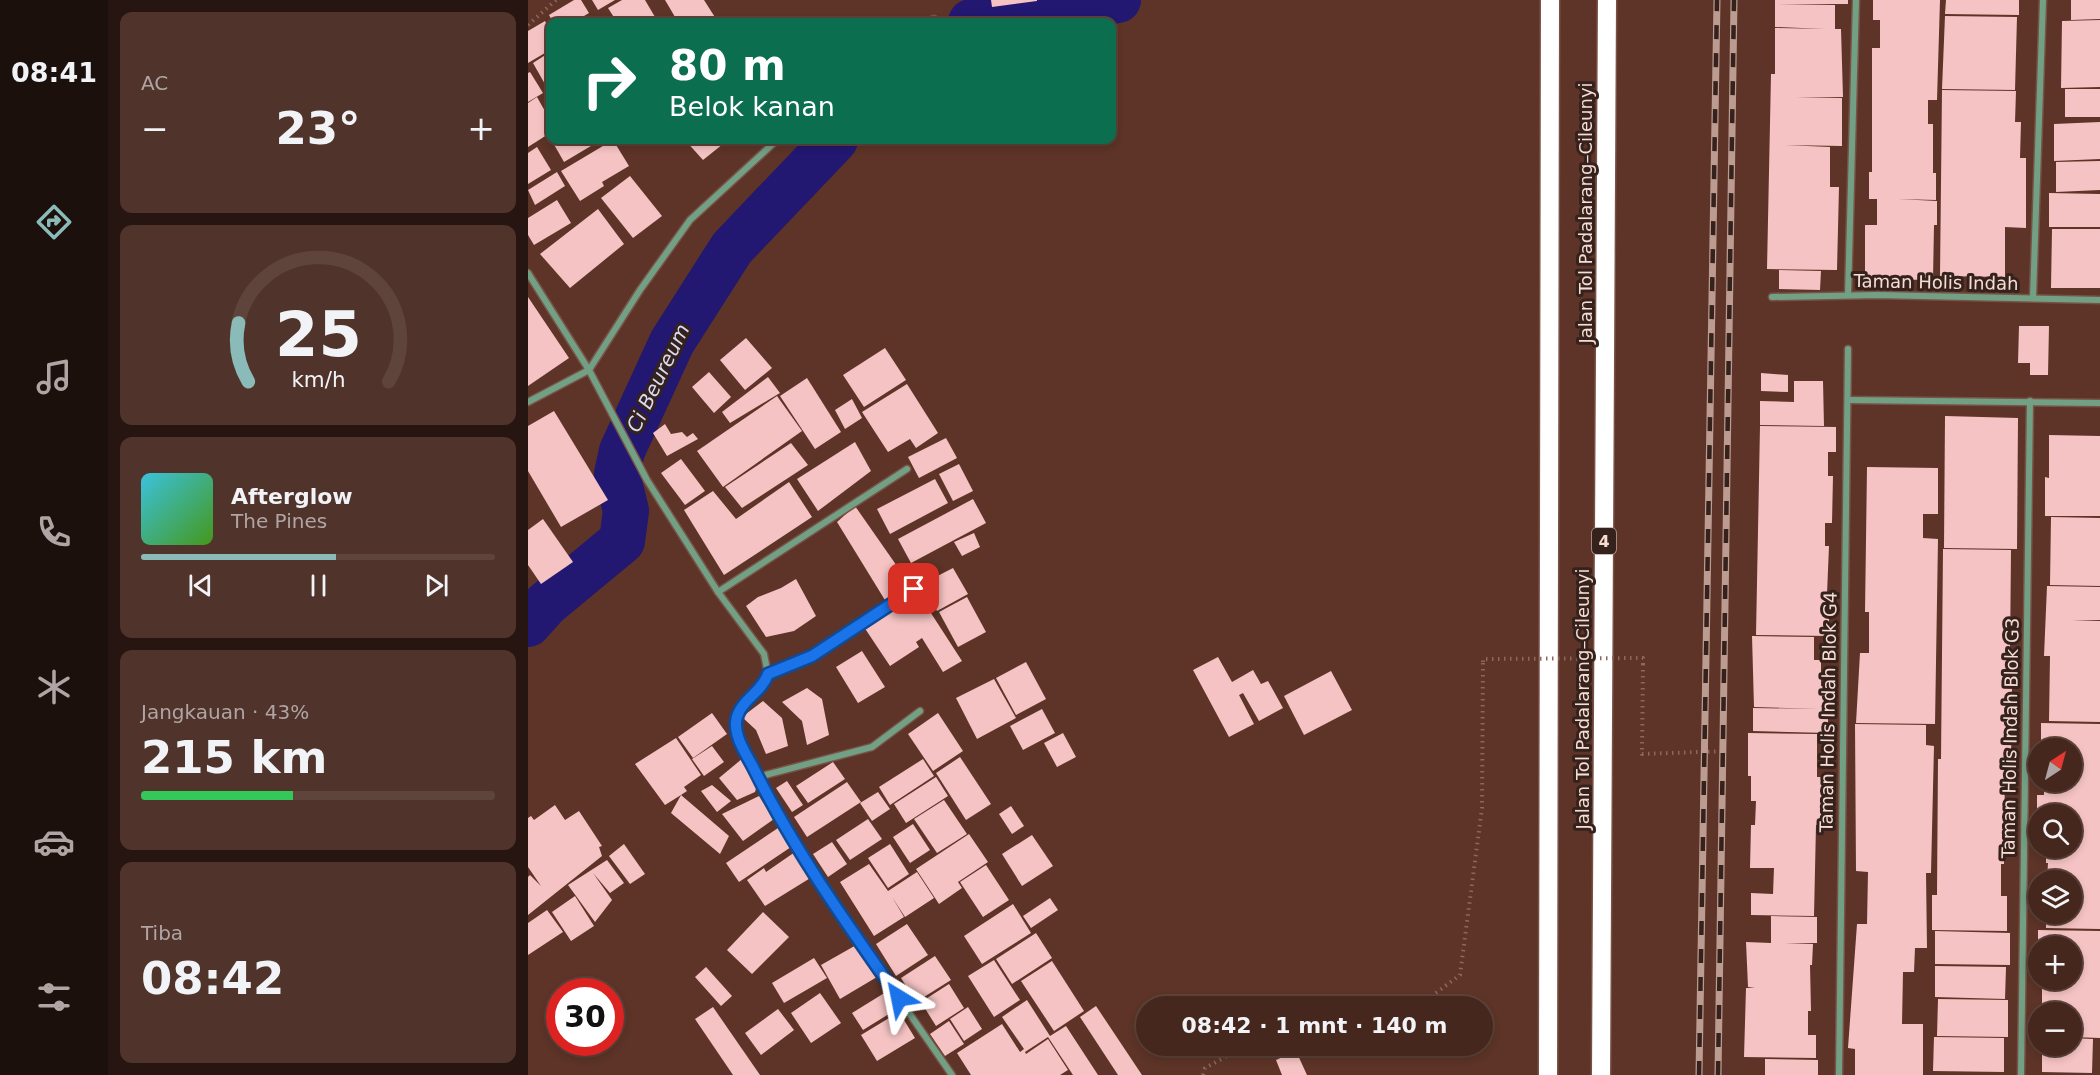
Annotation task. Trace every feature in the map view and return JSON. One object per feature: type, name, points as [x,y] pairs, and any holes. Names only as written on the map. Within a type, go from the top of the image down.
[{"type":"highway","name":"Jalan Tol Padalarang–Cileunyi","points":[[1601,1075],[1607,4]]},
{"type":"highway","name":"Jalan Tol Padalarang–Cileunyi","points":[[1548,1075],[1550,8]]},
{"type":"street","points":[[1848,295],[1856,0]]},
{"type":"street","points":[[2033,298],[2043,0]]},
{"type":"street","points":[[528,402],[589,370],[640,290],[690,220],[773,144]]},
{"type":"street","points":[[528,273],[589,370],[647,480],[717,592],[765,654],[768,674],[762,687],[745,703],[736,720],[738,738],[769,800],[819,883],[952,1075]]},
{"type":"street","name":"Taman Holis Indah","points":[[1772,297],[1848,295],[2100,300]]},
{"type":"street","name":"Taman Holis Indah Blok G4","points":[[1839,1075],[1848,349]]},
{"type":"street","points":[[1848,400],[2100,403]]},
{"type":"street","name":"Taman Holis Indah Blok G3","points":[[2021,1075],[2030,401]]},
{"type":"street","points":[[717,592],[907,469]]},
{"type":"street","points":[[768,674],[812,656],[914,589]]},
{"type":"street","points":[[758,777],[872,747],[920,711]]},
{"type":"path","points":[[528,24],[556,0]]},
{"type":"path","points":[[1432,996],[1460,975],[1482,808],[1483,659],[1643,658],[1642,754],[1726,752]]},
{"type":"path","points":[[1203,1075],[1205,1068],[1227,1056]]},
{"type":"building","points":[[574,0],[581,0],[589,13],[581,18],[551,18],[549,15]]},
{"type":"building","points":[[592,0],[615,0],[598,10]]},
{"type":"building","points":[[622,0],[645,0],[655,17],[614,18],[608,8]]},
{"type":"building","points":[[665,0],[704,0],[715,18],[676,18]]},
{"type":"building","points":[[991,0],[1037,0],[1037,1],[992,7]]},
{"type":"building","points":[[1775,0],[1848,0],[1848,4],[1778,4],[1835,5],[1835,29],[1841,29],[1843,97],[1796,97],[1842,98],[1842,146],[1785,145],[1830,147],[1830,187],[1839,187],[1837,270],[1767,269],[1771,74],[1775,74],[1775,28],[1825,29],[1775,27]]},
{"type":"building","points":[[1873,0],[1940,0],[1937,100],[1928,100],[1928,124],[1933,124],[1933,173],[1936,173],[1936,200],[1898,199],[1937,201],[1933,280],[1865,279],[1865,225],[1877,225],[1877,199],[1869,199],[1869,172],[1872,172],[1872,48],[1880,48],[1880,20],[1873,20]]},
{"type":"building","points":[[1946,0],[2019,0],[2019,15],[1945,14]]},
{"type":"building","points":[[2071,0],[2100,0],[2100,19],[2071,20]]},
{"type":"building","points":[[1945,16],[2017,17],[2015,90],[1942,89]]},
{"type":"building","points":[[2100,20],[2100,87],[2061,88],[2062,21]]},
{"type":"building","points":[[545,21],[546,52],[528,63],[528,31]]},
{"type":"building","points":[[546,55],[546,86],[533,63]]},
{"type":"building","points":[[530,72],[543,93],[528,102],[528,73]]},
{"type":"building","points":[[2065,89],[2100,89],[2100,117],[2065,117]]},
{"type":"building","points":[[1942,90],[2016,91],[2015,122],[2021,122],[2020,158],[2026,158],[2026,228],[2005,227],[2005,277],[1940,276]]},
{"type":"building","points":[[537,97],[546,113],[546,136],[528,147],[528,103]]},
{"type":"building","points":[[2100,122],[2100,159],[2054,161],[2054,124]]},
{"type":"building","points":[[554,144],[594,144],[564,162]]},
{"type":"building","points":[[606,144],[615,144],[629,166],[602,182],[604,186],[580,201],[561,171]]},
{"type":"building","points":[[689,144],[723,144],[703,160]]},
{"type":"building","points":[[537,147],[551,170],[528,184],[528,153]]},
{"type":"building","points":[[2100,161],[2100,190],[2056,192],[2056,162]]},
{"type":"building","points":[[557,172],[565,186],[535,205],[528,190]]},
{"type":"building","points":[[630,176],[662,216],[633,238],[601,198]]},
{"type":"building","points":[[2049,193],[2100,194],[2100,227],[2049,227]]},
{"type":"building","points":[[557,200],[571,223],[534,245],[528,235],[528,218]]},
{"type":"building","points":[[598,209],[624,244],[570,288],[540,254]]},
{"type":"building","points":[[2052,229],[2100,229],[2100,288],[2051,288]]},
{"type":"building","points":[[1779,270],[1821,271],[1820,290],[1779,289]]},
{"type":"building","points":[[528,297],[569,358],[528,386]]},
{"type":"building","points":[[2019,326],[2049,326],[2048,375],[2030,375],[2030,363],[2018,363]]},
{"type":"building","points":[[746,338],[772,368],[745,390],[720,360]]},
{"type":"building","points":[[885,348],[906,380],[864,407],[843,375]]},
{"type":"building","points":[[709,372],[731,397],[714,413],[692,387]]},
{"type":"building","points":[[1761,373],[1788,375],[1788,392],[1761,391]]},
{"type":"building","points":[[768,377],[780,393],[730,423],[722,412]]},
{"type":"building","points":[[807,378],[841,432],[815,449],[780,396]]},
{"type":"building","points":[[1794,381],[1823,381],[1824,426],[1760,425],[1760,401],[1794,402]]},
{"type":"building","points":[[907,384],[938,433],[916,448],[910,439],[888,452],[862,412]]},
{"type":"building","points":[[777,396],[802,431],[723,487],[697,451]]},
{"type":"building","points":[[852,399],[862,418],[845,429],[835,410]]},
{"type":"building","points":[[554,411],[608,500],[561,527],[528,471],[528,426]]},
{"type":"building","points":[[1945,416],[2018,418],[2017,549],[1944,548]]},
{"type":"building","points":[[665,424],[671,434],[682,432],[687,437],[693,433],[698,439],[667,456],[653,433]]},
{"type":"building","points":[[1760,426],[1836,427],[1836,452],[1828,452],[1828,476],[1833,476],[1832,523],[1825,523],[1825,546],[1829,546],[1827,594],[1829,594],[1829,636],[1756,635]]},
{"type":"building","points":[[2049,435],[2100,436],[2100,516],[2045,516],[2045,477],[2049,478]]},
{"type":"building","points":[[946,438],[957,458],[919,478],[908,457]]},
{"type":"building","points":[[855,442],[871,471],[818,511],[797,479]]},
{"type":"building","points":[[791,443],[808,465],[742,508],[725,487]]},
{"type":"building","points":[[681,459],[705,491],[685,505],[661,473]]},
{"type":"building","points":[[959,464],[973,491],[953,501],[939,474]]},
{"type":"building","points":[[1867,467],[1938,468],[1938,514],[1923,514],[1923,538],[1938,539],[1935,724],[1856,723],[1860,653],[1869,653],[1869,612],[1865,612]]},
{"type":"building","points":[[935,479],[948,503],[890,534],[877,509]]},
{"type":"building","points":[[789,482],[812,517],[724,575],[684,510],[713,491],[736,519]]},
{"type":"building","points":[[973,499],[986,523],[911,563],[898,539]]},
{"type":"building","points":[[855,506],[913,589],[888,605],[837,522]]},
{"type":"building","points":[[2051,517],[2100,518],[2100,586],[2050,585]]},
{"type":"building","points":[[543,519],[573,562],[541,584],[528,565],[528,530]]},
{"type":"building","points":[[974,533],[980,547],[962,556],[954,542]]},
{"type":"building","points":[[1943,549],[2011,550],[2010,654],[2015,654],[2015,688],[2012,688],[2011,760],[2005,760],[2004,864],[2001,864],[2001,896],[2007,896],[2007,931],[1932,930],[1932,895],[1937,895],[1938,759],[1941,759]]},
{"type":"building","points":[[953,568],[968,594],[937,611],[922,584]]},
{"type":"building","points":[[796,579],[816,616],[794,631],[766,637],[746,606],[758,597]]},
{"type":"building","points":[[2047,586],[2100,587],[2100,620],[2072,621],[2100,621],[2100,722],[2049,721],[2050,656],[2044,656]]},
{"type":"building","points":[[916,590],[962,661],[943,672],[922,638],[916,642],[919,647],[890,666],[862,624]]},
{"type":"building","points":[[967,597],[986,632],[958,647],[939,612]]},
{"type":"building","points":[[1752,636],[1814,637],[1814,660],[1821,660],[1821,686],[1828,686],[1828,733],[1753,731],[1753,708],[1821,709],[1754,707]]},
{"type":"building","points":[[862,651],[885,687],[858,703],[836,667]]},
{"type":"building","points":[[1218,657],[1232,682],[1253,670],[1261,684],[1268,681],[1283,708],[1259,721],[1243,693],[1239,695],[1254,724],[1229,737],[1193,670]]},
{"type":"building","points":[[1026,662],[1046,699],[1016,715],[996,678]]},
{"type":"building","points":[[1331,671],[1352,710],[1304,735],[1284,696]]},
{"type":"building","points":[[994,679],[1016,718],[977,739],[956,698]]},
{"type":"building","points":[[807,688],[822,699],[829,735],[807,745],[802,721],[782,702]]},
{"type":"building","points":[[763,701],[782,718],[788,746],[766,754],[756,730],[742,717]]},
{"type":"building","points":[[1042,709],[1055,733],[1023,750],[1010,726]]},
{"type":"building","points":[[712,713],[727,734],[693,758],[678,737]]},
{"type":"building","points":[[938,713],[963,751],[933,771],[908,734]]},
{"type":"building","points":[[2041,723],[2100,724],[2100,929],[2046,928],[2046,924],[2082,924],[2082,870],[2048,870],[2046,858],[2082,858],[2082,804],[2037,804],[2037,795],[2044,795],[2044,792],[2082,792],[2082,738],[2041,738]]},
{"type":"building","points":[[1855,724],[1926,725],[1926,745],[1934,746],[1931,873],[1926,873],[1927,948],[1915,948],[1914,972],[1903,972],[1902,1024],[1923,1024],[1923,1075],[1855,1075],[1855,1049],[1848,1048],[1857,924],[1867,924],[1868,872],[1856,871]]},
{"type":"building","points":[[1063,733],[1076,757],[1057,767],[1044,743]]},
{"type":"building","points":[[1748,733],[1817,734],[1817,777],[1826,777],[1826,825],[1816,825],[1814,916],[1751,915],[1751,893],[1773,894],[1774,868],[1750,868],[1751,825],[1755,825],[1756,801],[1751,801],[1751,776],[1748,776]]},
{"type":"building","points":[[676,738],[701,775],[684,787],[687,791],[665,805],[635,764]]},
{"type":"building","points":[[712,746],[724,762],[704,776],[692,759]]},
{"type":"building","points":[[960,757],[991,804],[966,820],[936,773]]},
{"type":"building","points":[[743,758],[757,785],[755,792],[737,800],[719,778]]},
{"type":"building","points":[[923,759],[934,776],[890,805],[879,787]]},
{"type":"building","points":[[833,762],[845,779],[808,803],[796,786]]},
{"type":"building","points":[[936,777],[948,796],[906,823],[894,804]]},
{"type":"building","points":[[787,781],[803,805],[792,812],[776,788]]},
{"type":"building","points":[[847,782],[861,802],[807,837],[794,817]]},
{"type":"building","points":[[712,785],[731,801],[717,812],[701,791]]},
{"type":"building","points":[[878,792],[890,809],[872,821],[860,803]]},
{"type":"building","points":[[681,795],[729,836],[720,854],[671,813]]},
{"type":"building","points":[[759,796],[774,819],[743,841],[722,814]]},
{"type":"building","points":[[944,800],[967,834],[937,853],[914,819]]},
{"type":"building","points":[[555,805],[565,820],[579,811],[602,846],[599,847],[602,856],[528,915],[528,877],[530,875],[541,886],[528,867],[528,818],[531,816],[534,820]]},
{"type":"building","points":[[1011,806],[1024,826],[1012,834],[999,814]]},
{"type":"building","points":[[868,819],[882,839],[850,860],[836,840]]},
{"type":"building","points":[[913,824],[930,850],[910,863],[893,837]]},
{"type":"building","points":[[781,826],[794,845],[739,882],[726,863]]},
{"type":"building","points":[[969,834],[988,862],[958,882],[962,888],[939,904],[916,869]]},
{"type":"building","points":[[1032,835],[1053,866],[1022,886],[1002,854]]},
{"type":"building","points":[[832,842],[847,864],[828,877],[813,854]]},
{"type":"building","points":[[624,844],[645,874],[630,884],[609,856]]},
{"type":"building","points":[[890,844],[909,874],[888,888],[868,858]]},
{"type":"building","points":[[795,852],[812,877],[765,906],[747,880],[764,868],[766,872]]},
{"type":"building","points":[[607,860],[624,883],[610,893],[593,873],[612,900],[595,922],[568,885]]},
{"type":"building","points":[[869,864],[888,891],[917,872],[934,898],[905,917],[892,897],[904,917],[874,936],[840,882]]},
{"type":"building","points":[[986,865],[1009,900],[983,917],[960,882]]},
{"type":"building","points":[[575,896],[594,926],[571,941],[552,912]]},
{"type":"building","points":[[1050,898],[1058,910],[1031,928],[1023,916]]},
{"type":"building","points":[[1013,904],[1031,933],[982,964],[964,936]]},
{"type":"building","points":[[547,910],[563,932],[528,955],[528,923]]},
{"type":"building","points":[[763,912],[789,937],[752,974],[727,950]]},
{"type":"building","points":[[1771,916],[1817,917],[1817,943],[1785,943],[1813,944],[1812,965],[1810,965],[1811,1011],[1808,1011],[1808,1035],[1816,1035],[1816,1058],[1744,1057],[1746,988],[1755,988],[1748,987],[1746,942],[1771,943]]},
{"type":"building","points":[[907,924],[928,955],[896,976],[876,944]]},
{"type":"building","points":[[2038,930],[2100,931],[2100,1038],[2082,1037],[2082,1002],[2042,1002],[2042,990],[2082,990],[2082,936],[2038,936]]},
{"type":"building","points":[[1935,931],[2010,933],[2010,965],[1935,964]]},
{"type":"building","points":[[1036,933],[1052,958],[1012,984],[996,959]]},
{"type":"building","points":[[858,944],[877,977],[840,999],[821,965]]},
{"type":"building","points":[[935,956],[951,980],[916,1002],[901,978]]},
{"type":"building","points":[[814,958],[827,978],[784,1003],[772,983]]},
{"type":"building","points":[[994,960],[1020,1000],[994,1017],[968,976]]},
{"type":"building","points":[[1052,961],[1084,1011],[1054,1031],[1021,981]]},
{"type":"building","points":[[1935,966],[2006,967],[2005,999],[1935,997]]},
{"type":"building","points":[[706,967],[732,996],[721,1006],[695,977]]},
{"type":"building","points":[[949,984],[964,1008],[936,1026],[921,1002]]},
{"type":"building","points":[[886,992],[897,1009],[863,1030],[852,1013]]},
{"type":"building","points":[[820,993],[841,1023],[811,1043],[791,1013]]},
{"type":"building","points":[[1938,999],[2008,1000],[2008,1037],[1937,1036]]},
{"type":"building","points":[[1027,1000],[1050,1036],[1066,1026],[1098,1075],[1073,1075],[1048,1037],[1025,1052],[1026,1054],[1048,1039],[1068,1070],[1060,1075],[971,1075],[957,1053],[1002,1024],[1020,1052],[1024,1049],[1002,1017]]},
{"type":"building","points":[[1096,1006],[1142,1075],[1118,1075],[1080,1017]]},
{"type":"building","points":[[713,1007],[760,1075],[733,1075],[695,1019]]},
{"type":"building","points":[[968,1007],[982,1029],[964,1041],[950,1019]]},
{"type":"building","points":[[778,1009],[794,1030],[761,1055],[745,1033]]},
{"type":"building","points":[[899,1012],[915,1038],[877,1061],[861,1035]]},
{"type":"building","points":[[949,1021],[964,1044],[945,1056],[930,1034]]},
{"type":"building","points":[[1934,1037],[2004,1038],[2004,1072],[1933,1071]]},
{"type":"building","points":[[2082,1038],[2093,1039],[2092,1073],[2042,1072],[2042,1056],[2082,1056]]},
{"type":"building","points":[[1285,1056],[1298,1056],[1307,1075],[1282,1075],[1276,1060]]},
{"type":"building","points":[[1765,1059],[1818,1060],[1818,1075],[1765,1075]]},
{"type":"waterway","name":"Ci Beureum","points":[[1018,18],[1118,0]]},
{"type":"waterway","name":"Ci Beureum","points":[[528,624],[546,604],[622,541],[626,511],[617,474],[622,451],[672,342],[732,248],[831,144]]},
{"type":"railway","points":[[1699,1075],[1717,0]]},
{"type":"railway","points":[[1718,1075],[1734,0]]},
{"type":"route","points":[[899,998],[819,883],[769,800],[738,738],[736,720],[745,703],[762,687],[768,674],[812,656],[914,589]]}]
